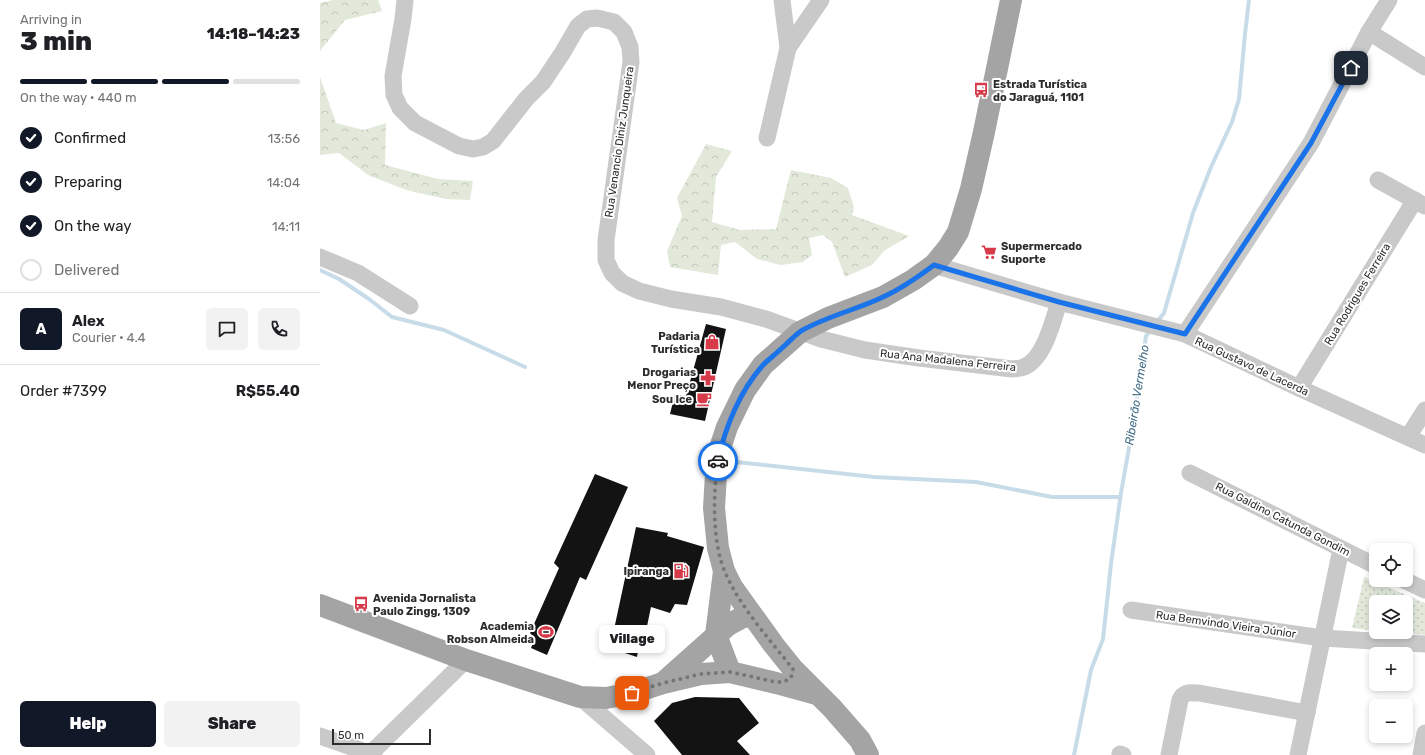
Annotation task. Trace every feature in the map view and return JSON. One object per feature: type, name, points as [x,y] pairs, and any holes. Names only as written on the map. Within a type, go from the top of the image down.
[{"type":"main road","points":[[868,755],[860,740],[832,708],[793,669],[751,615],[732,587],[724,571],[718,548],[714,508],[716,474],[727,427],[745,390],[763,365],[800,332],[828,318],[883,297],[913,280],[934,265],[948,248],[958,232],[971,189],[1011,0]]},
{"type":"main road","points":[[724,571],[716,635],[730,672]]},
{"type":"main road","points":[[320,605],[466,660],[545,687],[580,697],[606,698],[632,693],[663,683],[701,674],[730,672],[776,682],[819,695]]},
{"type":"main road","points":[[663,683],[728,625],[741,618],[751,615]]},
{"type":"main road","points":[[776,682],[789,679],[792,675],[793,669]]},
{"type":"street","name":"Rua Venancio Diniz Junqueira","points":[[405,0],[393,76],[394,94],[400,108],[415,123],[459,146],[473,149],[483,147],[493,141],[526,99],[543,82],[564,52],[578,26],[587,20],[597,18],[614,22],[624,32],[630,47],[631,62],[606,240],[606,260],[612,273],[622,283],[639,291],[671,299],[721,307],[766,318],[800,332]]},
{"type":"street","points":[[767,138],[788,48],[782,0]]},
{"type":"street","points":[[788,48],[821,0]]},
{"type":"street","points":[[1180,332],[1311,143],[1369,32],[1389,0]]},
{"type":"street","points":[[1369,32],[1425,67]]},
{"type":"street","points":[[1378,180],[1420,203]]},
{"type":"street","name":"Rua Rodrigues Ferreira","points":[[1299,388],[1420,203]]},
{"type":"street","points":[[320,257],[358,273],[410,306]]},
{"type":"street","name":"Rua Gustavo de Lacerda","points":[[934,265],[1059,302],[1180,332],[1425,445]]},
{"type":"street","name":"Rua Ana Madalena Ferreira","points":[[800,332],[865,350],[1012,369],[1024,367],[1041,351],[1059,302]]},
{"type":"street","points":[[1408,437],[1425,410]]},
{"type":"street","name":"Rua Galdino Catunda Gondim","points":[[1190,473],[1369,563]]},
{"type":"street","points":[[1298,755],[1341,549]]},
{"type":"street","points":[[1413,584],[1425,590]]},
{"type":"street","name":"Rua Bemvindo Vieira Júnior","points":[[1131,610],[1322,638],[1425,644]]},
{"type":"street","points":[[320,736],[371,755],[466,660]]},
{"type":"street","points":[[1169,755],[1180,700],[1186,693],[1198,693],[1307,713]]},
{"type":"street","points":[[580,697],[647,755]]},
{"type":"street","points":[[1421,755],[1425,732]]},
{"type":"green space","points":[[333,0],[378,0],[382,11],[345,20],[320,51],[320,3]]},
{"type":"green space","points":[[320,77],[336,123],[364,130],[386,123],[385,165],[438,179],[473,181],[470,200],[446,199],[406,190],[368,175],[339,153],[320,155]]},
{"type":"green space","points":[[706,144],[732,151],[716,177],[712,222],[740,230],[776,229],[791,170],[831,178],[848,188],[854,207],[852,215],[909,236],[884,251],[872,265],[845,277],[832,242],[823,235],[809,238],[812,255],[803,262],[781,265],[757,259],[735,242],[721,245],[718,275],[670,267],[667,251],[682,216],[677,198]]},
{"type":"green space","points":[[1364,577],[1369,579],[1369,587],[1387,587],[1406,595],[1369,595],[1369,630],[1352,628]]},
{"type":"green space","points":[[1413,598],[1425,603],[1425,635],[1413,634]]},
{"type":"building","points":[[706,324],[726,329],[705,421],[670,414],[675,394],[686,396]]},
{"type":"building","points":[[595,474],[628,487],[586,580],[580,577],[547,655],[531,648],[535,638],[530,633],[559,568],[554,563]]},
{"type":"building","points":[[636,527],[668,533],[667,536],[704,547],[687,605],[675,604],[670,613],[651,607],[646,631],[641,631],[637,657],[610,648]]},
{"type":"building","points":[[695,697],[739,698],[759,723],[737,741],[750,755],[682,755],[654,721],[672,703]]},
{"type":"waterway","name":"Ribeirão Vermelho","points":[[1156,323],[1164,313],[1193,213],[1211,167],[1232,122],[1239,99],[1249,0]]},
{"type":"waterway","points":[[320,270],[339,279],[369,299],[392,317],[444,330],[525,367]]},
{"type":"waterway","name":"Ribeirão Vermelho","points":[[1074,755],[1091,670],[1103,639],[1111,564],[1121,493],[1146,336],[1151,330]]},
{"type":"waterway","points":[[736,462],[874,477],[976,482],[1052,497],[1120,497]]},
{"type":"way so far","points":[[632,693],[663,683],[701,674],[730,672],[776,682],[783,682],[791,678],[793,669],[751,615],[732,587],[724,571],[718,548],[714,508],[718,461]]},
{"type":"place","name":"Estrada Turística do Jaraguá, 1101","points":[[981,90]]},
{"type":"place","name":"Supermercado Suporte","points":[[989,252]]},
{"type":"place","name":"Padaria Turística","points":[[712,342]]},
{"type":"place","name":"Drogarias Menor Preço","points":[[708,378]]},
{"type":"place","name":"Sou Ice","points":[[704,399]]},
{"type":"place","name":"Ipiranga","points":[[681,571]]},
{"type":"place","name":"Avenida Jornalista Paulo Zingg, 1309","points":[[361,604]]},
{"type":"place","name":"Academia Robson Almeida","points":[[546,632]]},
{"type":"place","name":"Village","points":[[632,693]]},
{"type":"route","points":[[718,461],[727,427],[745,390],[763,365],[800,332],[828,318],[883,297],[913,280],[934,265],[1059,302],[1185,334],[1311,143],[1351,68]]}]
